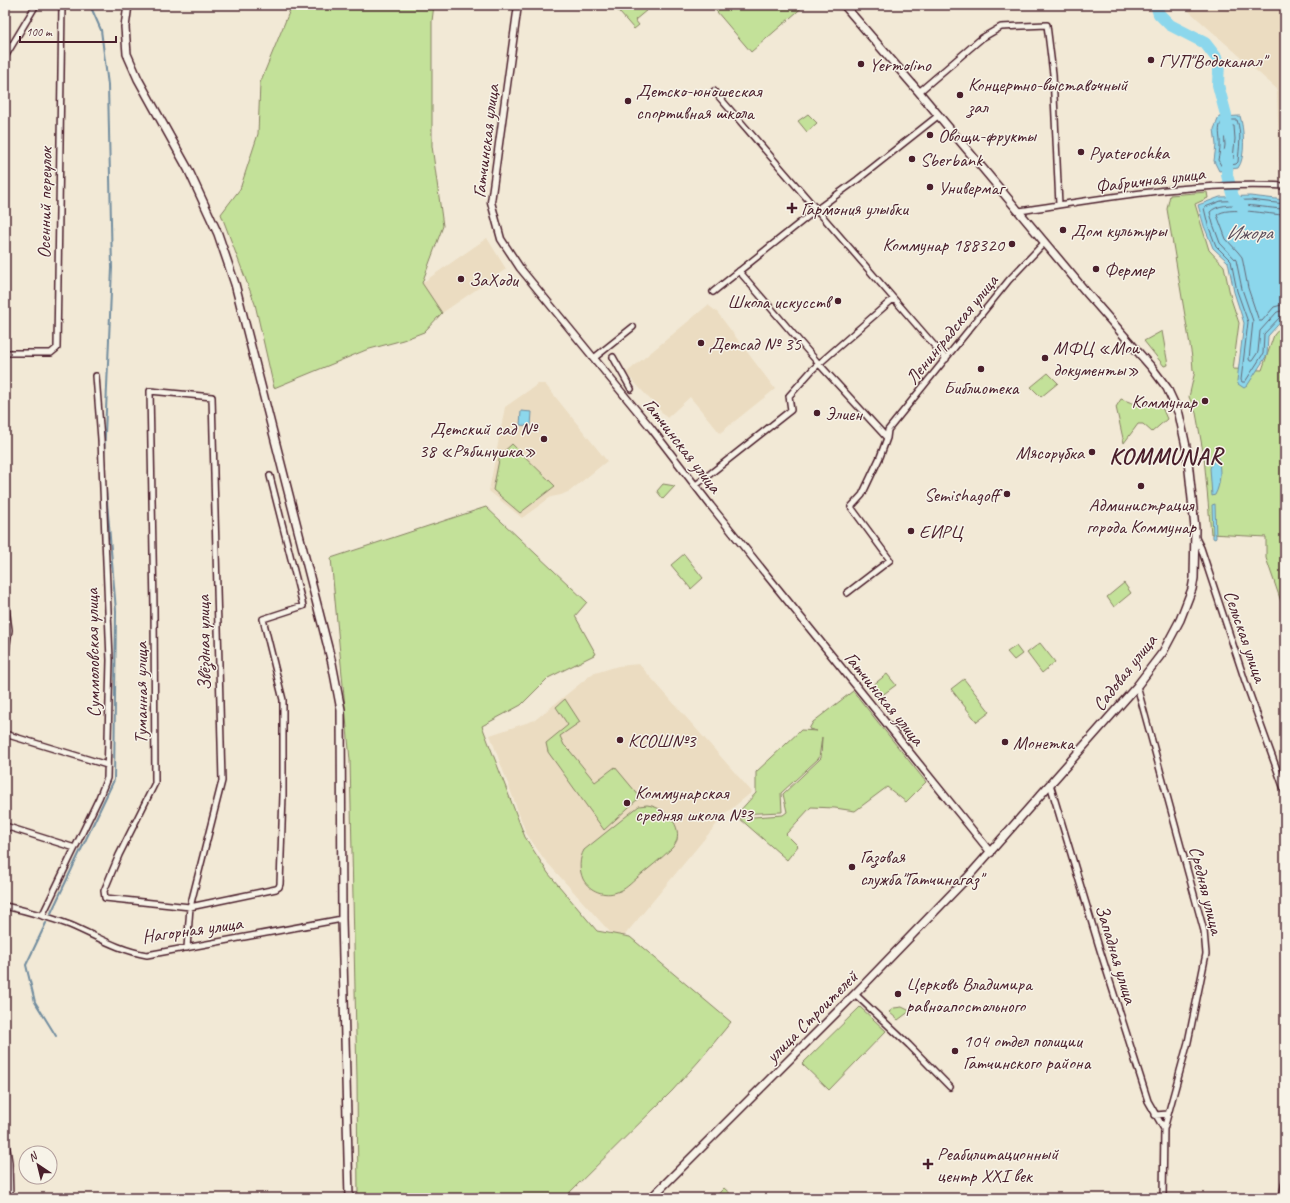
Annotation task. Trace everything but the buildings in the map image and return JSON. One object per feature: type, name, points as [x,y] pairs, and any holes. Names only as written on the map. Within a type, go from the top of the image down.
[{"type":"main road","points":[[128,5],[125,27],[128,54],[138,79],[188,169],[218,234],[235,284],[332,663],[341,710],[342,919],[349,1198]]},
{"type":"main road","name":"Садовая улица","points":[[844,5],[939,115],[1161,379],[1174,400],[1182,426],[1187,451],[1195,535],[1194,578],[1192,589],[1182,614],[1163,652],[1137,686],[991,853]]},
{"type":"main road","name":"улица Строителей","points":[[651,1198],[856,994],[991,853]]},
{"type":"street","points":[[5,57],[36,5]]},
{"type":"street","name":"Осенний переулок","points":[[5,353],[51,353],[57,348],[62,5]]},
{"type":"street","name":"Гатчинская улица","points":[[518,5],[491,202],[501,239],[514,260],[991,853]]},
{"type":"street","points":[[919,92],[982,38],[1001,27],[1047,25],[1053,74],[1059,205]]},
{"type":"street","points":[[714,91],[946,359]]},
{"type":"street","points":[[713,292],[816,210],[858,180],[939,115]]},
{"type":"street","name":"Фабричная улица","points":[[1019,211],[1144,192],[1216,186],[1285,186]]},
{"type":"street","name":"Ленинградская улица","points":[[847,593],[890,560],[851,507],[862,495],[880,457],[887,438],[888,430],[1005,284],[1045,242]]},
{"type":"street","points":[[739,272],[819,364],[887,438]]},
{"type":"street","points":[[696,485],[791,410],[789,396],[804,377],[893,299]]},
{"type":"street","points":[[594,358],[633,327]]},
{"type":"street","points":[[614,357],[632,388]]},
{"type":"street","name":"Суммоловская улица","points":[[42,916],[99,798],[107,778],[110,660],[101,439],[96,376]]},
{"type":"street","name":"Туманная улица","points":[[150,391],[154,607],[155,783],[119,855],[104,890],[105,898],[190,907]]},
{"type":"street","name":"Звёздная улица","points":[[150,391],[212,397],[222,781],[190,907],[187,948]]},
{"type":"street","points":[[190,907],[276,889],[280,884],[283,795],[283,700],[263,619],[303,606],[270,476]]},
{"type":"street","name":"Сельская улица","points":[[1195,535],[1201,548],[1245,681],[1285,792]]},
{"type":"street","points":[[5,600],[9,630],[5,658]]},
{"type":"street","name":"Средняя улица","points":[[1137,686],[1204,931],[1206,954],[1188,1042],[1164,1129],[1163,1198]]},
{"type":"street","points":[[5,734],[107,765]]},
{"type":"street","name":"Западная улица","points":[[1050,784],[1100,950],[1148,1101],[1164,1129]]},
{"type":"street","points":[[5,826],[75,848]]},
{"type":"street","name":"Нагорная улица","points":[[5,906],[70,925],[130,952],[146,955],[342,919]]},
{"type":"street","points":[[856,994],[909,1045],[950,1088]]},
{"type":"street","points":[[1155,1115],[1168,1114]]},
{"type":"street","points":[[5,1136],[9,1162],[10,1198]]},
{"type":"street","points":[[1282,1198],[1285,1181]]},
{"type":"shaded area","points":[[1182,5],[1285,5],[1285,179],[1280,179],[1277,89]]},
{"type":"shaded area","points":[[487,238],[506,269],[442,313],[422,283]]},
{"type":"shaded area","name":"Детсад № 35","points":[[708,305],[717,312],[775,389],[720,433],[690,397],[667,418],[626,373]]},
{"type":"shaded area","name":"Детский сад № 38 «Рябинушка»","points":[[538,384],[545,384],[607,461],[570,491],[551,497],[522,518],[489,491],[505,407]]},
{"type":"shaded area","name":"Коммунарская средняя школа №3","points":[[639,664],[752,792],[725,814],[619,942],[544,859],[526,833],[490,735],[535,720],[592,674],[618,666]]},
{"type":"green space","points":[[292,5],[434,5],[432,21],[432,146],[443,226],[422,283],[442,313],[424,332],[403,340],[366,350],[274,388],[255,304],[221,214],[240,189],[258,134],[260,83]]},
{"type":"green space","points":[[613,5],[653,5],[635,20],[639,25],[634,29]]},
{"type":"green space","points":[[711,5],[805,5],[751,52]]},
{"type":"green space","points":[[808,114],[817,123],[807,132],[798,121]]},
{"type":"green space","points":[[1207,192],[1208,198],[1195,204],[1209,250],[1224,266],[1231,299],[1239,323],[1233,369],[1262,370],[1274,335],[1285,322],[1285,613],[1266,558],[1266,537],[1211,534],[1204,457],[1196,413],[1189,397],[1195,371],[1193,370],[1167,209],[1170,195]]},
{"type":"green space","points":[[1162,331],[1168,365],[1164,366],[1144,341]]},
{"type":"green space","points":[[1048,373],[1058,383],[1041,397],[1031,387]]},
{"type":"green space","points":[[1121,399],[1141,406],[1145,403],[1161,405],[1167,419],[1152,432],[1143,424],[1138,424],[1124,443],[1116,407]]},
{"type":"green space","points":[[512,444],[555,486],[520,513],[493,490],[500,455]]},
{"type":"green space","points":[[663,484],[675,486],[663,499],[657,491]]},
{"type":"green space","points":[[486,507],[587,602],[575,616],[596,654],[548,678],[521,705],[482,726],[525,837],[548,873],[597,931],[630,937],[731,1022],[672,1091],[564,1198],[358,1198],[350,760],[331,558]]},
{"type":"green space","points":[[684,554],[703,578],[691,589],[671,565]]},
{"type":"green space","points":[[1124,583],[1131,593],[1114,607],[1107,597]]},
{"type":"green space","points":[[1040,643],[1055,662],[1042,673],[1027,653]]},
{"type":"green space","points":[[1016,646],[1022,654],[1014,660],[1007,652]]},
{"type":"green space","points":[[887,674],[896,685],[881,696],[873,685]]},
{"type":"green space","points":[[964,679],[990,712],[977,722],[951,689]]},
{"type":"green space","points":[[853,691],[926,782],[906,802],[887,787],[855,811],[811,807],[786,834],[798,846],[787,860],[739,818],[783,815],[787,812],[783,794],[821,758],[822,737],[819,758],[781,793],[782,812],[737,814],[756,793],[756,772],[801,730],[817,731],[809,729],[813,722]]},
{"type":"green space","points":[[565,699],[580,722],[560,736],[564,745],[595,782],[615,767],[640,797],[604,830],[548,752],[546,743],[568,725],[556,707]]},
{"type":"green space","points":[[639,806],[653,806],[670,816],[678,833],[677,840],[674,845],[659,860],[623,890],[607,894],[593,890],[583,879],[580,864],[582,853]]},
{"type":"green space","points":[[860,1007],[886,1031],[829,1090],[802,1064]]},
{"type":"green space","points":[[902,1007],[910,1011],[898,1020],[889,1012],[894,1008]]},
{"type":"green space","points":[[724,1188],[735,1198],[714,1198]]},
{"type":"water","points":[[1240,116],[1244,143],[1241,163],[1238,168],[1219,171],[1214,161],[1216,145],[1214,129],[1219,117]]},
{"type":"water","name":"Ижора","points":[[1250,196],[1285,200],[1285,317],[1268,336],[1267,355],[1247,386],[1244,388],[1238,384],[1237,381],[1244,323],[1234,292],[1228,262],[1213,248],[1204,226],[1198,205],[1220,197]]},
{"type":"water","points":[[521,411],[532,412],[531,426],[520,425]]},
{"type":"water","points":[[1215,457],[1218,458],[1220,476],[1217,491],[1215,495],[1212,496],[1210,468]]},
{"type":"water","points":[[1215,504],[1215,539],[1213,538],[1212,505]]},
{"type":"waterway","points":[[90,5],[101,30],[108,85],[112,268],[104,458]]},
{"type":"waterway","name":"Ижора","points":[[1156,5],[1159,14],[1170,25],[1205,43],[1219,61],[1218,85],[1226,115],[1227,132]]},
{"type":"waterway","name":"Ижора","points":[[1227,155],[1227,175],[1233,197],[1243,208]]},
{"type":"waterway","points":[[51,913],[114,780],[116,611],[106,489]]},
{"type":"waterway","points":[[46,923],[26,965],[35,1002],[56,1036]]},
{"type":"place","name":"ГУП\"Водоканал\"","points":[[1151,60]]},
{"type":"place","name":"Yermolino","points":[[861,64]]},
{"type":"place","name":"Концертно-выставочный зал","points":[[960,95]]},
{"type":"place","name":"Детско-юношеская спортивная школа","points":[[628,101]]},
{"type":"place","name":"Овощи-фрукты","points":[[930,135]]},
{"type":"place","name":"Pyaterochka","points":[[1081,152]]},
{"type":"place","name":"Sberbank","points":[[912,159]]},
{"type":"place","name":"Универмаг","points":[[930,187]]},
{"type":"place","name":"Гармония улыбки","points":[[792,208]]},
{"type":"place","name":"Дом культуры","points":[[1063,230]]},
{"type":"place","name":"Коммунар 188320","points":[[1012,244]]},
{"type":"place","name":"Фермер","points":[[1096,269]]},
{"type":"place","name":"ЗаХоди","points":[[461,279]]},
{"type":"place","name":"Школа искусств","points":[[838,301]]},
{"type":"place","name":"Детсад № 35","points":[[701,343]]},
{"type":"place","name":"МФЦ «Мои документы»","points":[[1045,358]]},
{"type":"place","name":"Библиотека","points":[[981,369]]},
{"type":"place","name":"Коммунар","points":[[1205,401]]},
{"type":"place","name":"Элиен","points":[[817,413]]},
{"type":"place","name":"Детский сад № 38 «Рябинушка»","points":[[544,439]]},
{"type":"place","name":"Мясорубка","points":[[1092,452]]},
{"type":"place","name":"Администрация города Коммунар","points":[[1141,486]]},
{"type":"place","name":"Semishagoff","points":[[1007,494]]},
{"type":"place","name":"ЕИРЦ","points":[[911,531]]},
{"type":"place","name":"КСОШ№3","points":[[620,740]]},
{"type":"place","name":"Монетка","points":[[1005,742]]},
{"type":"place","name":"Коммунарская средняя школа №3","points":[[627,803]]},
{"type":"place","name":"Газовая служба\"Гатчинагаз\"","points":[[852,867]]},
{"type":"place","name":"Церковь Владимира равноапостольного","points":[[898,994]]},
{"type":"place","name":"104 отдел полиции Гатчинского района","points":[[955,1051]]},
{"type":"place","name":"Реабилитационный центр ХХI век","points":[[928,1164]]},
{"type":"district","name":"KOMMUNAR","points":[[1166,456]]}]
